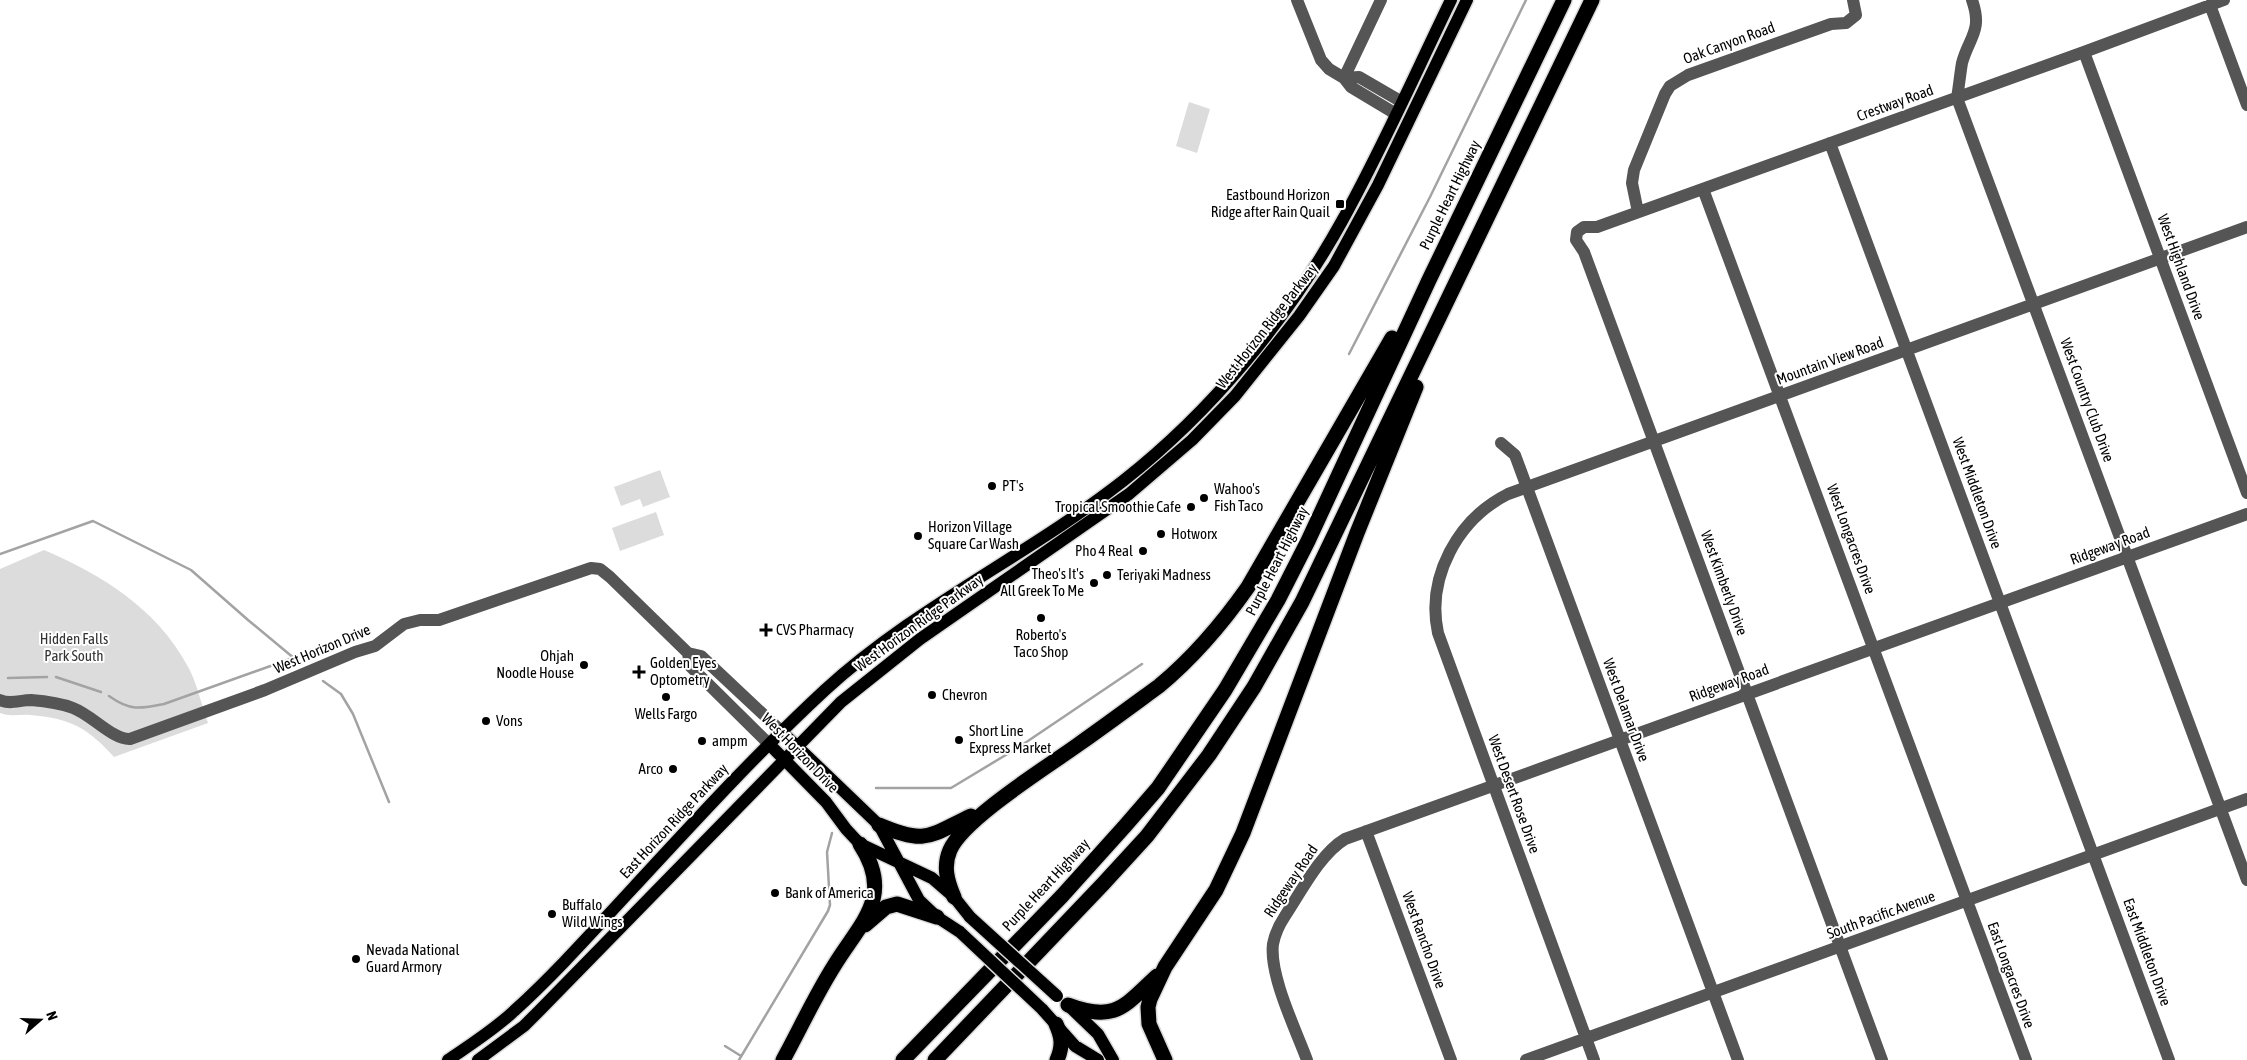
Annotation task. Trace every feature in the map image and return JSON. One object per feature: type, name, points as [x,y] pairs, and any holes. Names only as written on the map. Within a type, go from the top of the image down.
[{"type":"highway","name":"Purple Heart Highway","points":[[903,1060],[1062,896],[1125,826],[1158,788],[1220,698],[1278,600],[1308,541],[1429,280],[1564,0]]},
{"type":"highway","points":[[935,1060],[1147,836],[1209,755],[1254,687],[1302,602],[1592,0]]},
{"type":"highway","points":[[1165,1060],[1152,1033],[1148,1007],[1154,990],[1166,967],[1216,890],[1243,833],[1357,533],[1468,258]]},
{"type":"highway","points":[[879,825],[906,836],[924,837],[948,830],[991,807],[1160,686],[1182,667],[1223,621],[1248,587],[1397,331],[1429,280]]},
{"type":"highway","points":[[954,897],[946,876],[950,849],[960,836],[991,807]]},
{"type":"highway","points":[[860,844],[868,856],[874,881],[873,899],[862,928]]},
{"type":"highway","points":[[783,1060],[834,966],[862,928],[891,905],[901,904],[922,913],[936,916]]},
{"type":"highway","points":[[1062,1001],[1093,1013],[1116,1010],[1134,998],[1166,967]]},
{"type":"highway","points":[[1056,1024],[1062,1041],[1057,1060]]},
{"type":"main road","name":"West Horizon Ridge Parkway","points":[[770,744],[827,688],[888,637],[1021,552],[1087,507],[1161,450],[1201,410],[1246,360],[1291,302],[1343,220],[1451,0]]},
{"type":"main road","name":"West Horizon Ridge Parkway","points":[[784,761],[841,702],[877,671],[1148,479],[1182,450],[1235,396],[1302,312],[1334,266],[1378,185],[1467,0]]},
{"type":"main road","points":[[1378,185],[1379,169],[1405,114],[1405,106],[1402,102]]},
{"type":"main road","points":[[1291,302],[1302,312]]},
{"type":"main road","points":[[1182,450],[1185,439],[1203,420],[1201,410]]},
{"type":"main road","points":[[1087,507],[1095,518]]},
{"type":"main road","points":[[970,584],[980,599]]},
{"type":"main road","name":"West Horizon Drive","points":[[782,732],[879,825],[919,900],[936,916],[960,932],[1042,1009],[1075,1046],[1098,1060]]},
{"type":"main road","name":"West Horizon Drive","points":[[770,744],[784,761],[826,802],[860,844],[932,878],[954,897],[970,917],[1098,1034],[1113,1060]]},
{"type":"main road","name":"East Horizon Ridge Parkway","points":[[448,1060],[513,1012],[770,744]]},
{"type":"main road","points":[[478,1060],[524,1026],[784,761]]},
{"type":"main road","points":[[599,924],[612,936]]},
{"type":"street","points":[[1297,0],[1321,60],[1329,69],[1344,78],[1351,87],[1396,114]]},
{"type":"street","points":[[1344,78],[1381,0]]},
{"type":"street","name":"Oak Canyon Road","points":[[1638,212],[1632,183],[1634,170],[1670,86],[1688,75],[1768,46],[1831,24],[1846,23],[1856,15],[1853,0]]},
{"type":"street","name":"West Country Club Drive","points":[[1972,0],[1976,19],[1975,32],[1963,61],[1957,98],[2247,880]]},
{"type":"street","name":"Crestway Road","points":[[1577,232],[1584,227],[1597,227],[2224,0]]},
{"type":"street","points":[[2210,5],[2247,105]]},
{"type":"street","name":"West Highland Drive","points":[[2084,52],[2247,493]]},
{"type":"street","points":[[1344,78],[1359,77],[1402,102]]},
{"type":"street","name":"West Middleton Drive","points":[[1830,143],[2094,855]]},
{"type":"street","name":"West Longacres Drive","points":[[1703,189],[1967,901]]},
{"type":"street","name":"Mountain View Road","points":[[1448,557],[1462,531],[1482,510],[1508,494],[2247,227]]},
{"type":"street","name":"West Kimberly Drive","points":[[1577,232],[1576,240],[1584,252],[1882,1060]]},
{"type":"street","name":"West Delamar Drive","points":[[1501,443],[1515,455],[1738,1060]]},
{"type":"street","name":"Ridgeway Road","points":[[1307,1060],[1274,971],[1273,945],[1279,925],[1323,859],[1339,843],[1366,831],[2247,514]]},
{"type":"street","name":"West Desert Rose Drive","points":[[1448,557],[1436,596],[1436,621],[1441,645],[1594,1060]]},
{"type":"street","name":"West Horizon Drive","points":[[0,700],[8,703],[31,700],[63,705],[84,713],[119,738],[130,739],[265,690],[355,652],[375,646],[404,624],[420,620],[440,620],[591,568],[600,569],[610,577],[688,653],[701,656],[782,732]]},
{"type":"street","name":"West Horizon Drive","points":[[688,653],[690,666],[770,744]]},
{"type":"street","name":"South Pacific Avenue","points":[[1526,1060],[2247,800]]},
{"type":"street","name":"West Rancho Drive","points":[[1366,831],[1451,1060]]},
{"type":"street","name":"East Middleton Drive","points":[[2094,855],[2169,1060]]},
{"type":"street","name":"East Longacres Drive","points":[[1967,901],[2026,1060]]},
{"type":"green space","points":[[1189,102],[1210,109],[1197,153],[1176,146]]},
{"type":"green space","points":[[660,470],[670,497],[643,507],[640,499],[621,506],[614,487]]},
{"type":"green space","points":[[656,512],[664,535],[620,551],[612,528]]},
{"type":"green space","name":"Hidden Falls Park South","points":[[44,550],[107,582],[160,626],[187,665],[208,723],[114,757],[87,732],[67,722],[44,716],[7,715],[0,713],[0,569]]},
{"type":"waterway","points":[[1349,354],[1430,197],[1526,0]]},
{"type":"waterway","points":[[0,554],[93,521],[191,570],[301,664]]},
{"type":"waterway","points":[[109,696],[116,701],[135,708],[164,704],[293,658]]},
{"type":"waterway","points":[[876,788],[951,788],[1019,747],[1142,664]]},
{"type":"waterway","points":[[8,678],[47,677]]},
{"type":"waterway","points":[[56,677],[101,692]]},
{"type":"waterway","points":[[323,681],[341,694],[353,714],[389,802]]},
{"type":"waterway","points":[[739,1060],[828,911],[830,905],[827,852],[832,833]]},
{"type":"waterway","points":[[725,1046],[741,1056]]},
{"type":"place","name":"Eastbound Horizon Ridge after Rain Quail","points":[[1340,204]]},
{"type":"place","name":"PT's","points":[[992,486]]},
{"type":"place","name":"Wahoo's Fish Taco","points":[[1204,498]]},
{"type":"place","name":"Tropical Smoothie Cafe","points":[[1191,507]]},
{"type":"place","name":"Hotworx","points":[[1161,534]]},
{"type":"place","name":"Horizon Village Square Car Wash","points":[[918,536]]},
{"type":"place","name":"Pho 4 Real","points":[[1143,551]]},
{"type":"place","name":"Teriyaki Madness","points":[[1107,575]]},
{"type":"place","name":"Theo's It's All Greek To Me","points":[[1094,583]]},
{"type":"place","name":"Roberto's Taco Shop","points":[[1041,618]]},
{"type":"place","name":"CVS Pharmacy","points":[[766,630]]},
{"type":"place","name":"Ohjah Noodle House","points":[[584,665]]},
{"type":"place","name":"Golden Eyes Optometry","points":[[639,672]]},
{"type":"place","name":"Chevron","points":[[932,695]]},
{"type":"place","name":"Wells Fargo","points":[[666,697]]},
{"type":"place","name":"Vons","points":[[486,721]]},
{"type":"place","name":"Short Line Express Market","points":[[959,740]]},
{"type":"place","name":"ampm","points":[[702,741]]},
{"type":"place","name":"Arco","points":[[673,769]]},
{"type":"place","name":"Bank of America","points":[[775,893]]},
{"type":"place","name":"Buffalo Wild Wings","points":[[552,914]]},
{"type":"place","name":"Nevada National Guard Armory","points":[[356,959]]}]
